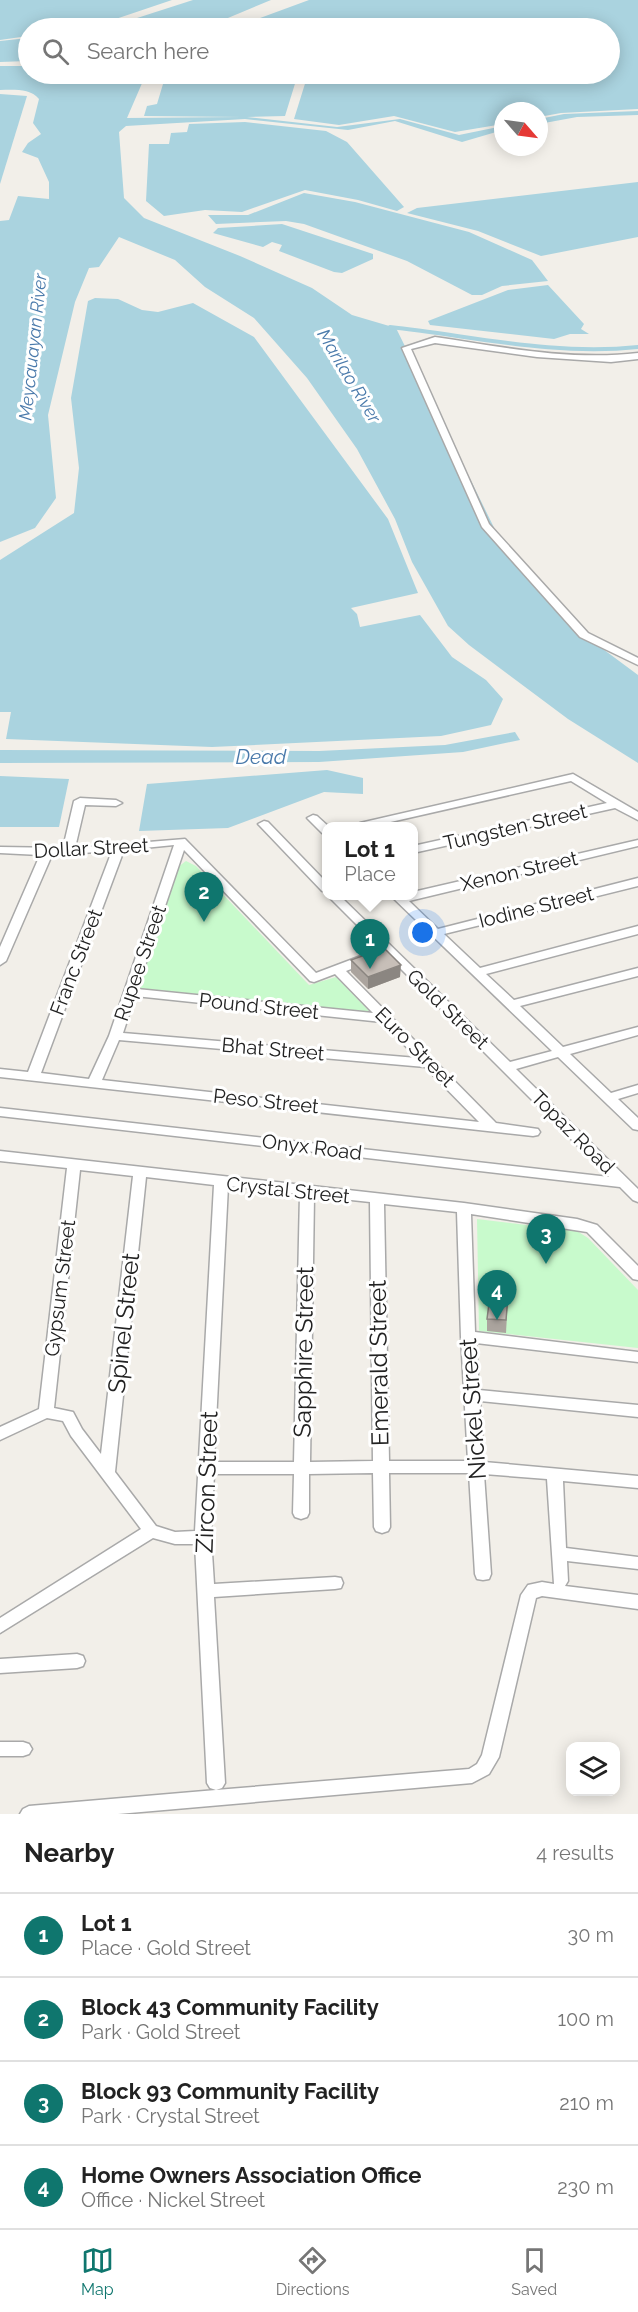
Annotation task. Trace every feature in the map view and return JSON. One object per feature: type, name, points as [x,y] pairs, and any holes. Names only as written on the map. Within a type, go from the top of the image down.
[{"type":"street","points":[[638,356],[610,359],[537,354],[435,340],[406,348],[485,525],[584,635],[638,662]]},
{"type":"street","points":[[377,822],[573,777],[638,817]]},
{"type":"street","points":[[68,852],[80,801],[116,803]]},
{"type":"street","name":"Tungsten Street","points":[[418,849],[617,804]]},
{"type":"street","points":[[313,818],[322,826]]},
{"type":"street","points":[[264,824],[322,883]]},
{"type":"street","points":[[181,841],[314,978],[388,951]]},
{"type":"street","name":"Dollar Street","points":[[0,850],[68,852],[181,841]]},
{"type":"street","name":"Rupee Street","points":[[94,1083],[115,1036],[181,841]]},
{"type":"street","name":"Xenon Street","points":[[418,893],[638,843]]},
{"type":"street","name":"Franc Street","points":[[33,1076],[119,848]]},
{"type":"street","points":[[0,961],[46,853]]},
{"type":"street","name":"Iodine Street","points":[[435,933],[638,882]]},
{"type":"street","name":"Gold Street","points":[[338,900],[508,1067]]},
{"type":"street","points":[[402,900],[638,1126]]},
{"type":"street","points":[[476,973],[638,930]]},
{"type":"street","name":"Euro Street","points":[[337,969],[492,1127]]},
{"type":"street","points":[[510,1005],[638,972]]},
{"type":"street","name":"Pound Street","points":[[130,993],[388,1019]]},
{"type":"street","points":[[508,1067],[638,1031]]},
{"type":"street","name":"Bhat Street","points":[[115,1036],[430,1063]]},
{"type":"street","name":"Topaz Road","points":[[508,1067],[638,1197]]},
{"type":"street","name":"Peso Street","points":[[0,1073],[533,1132]]},
{"type":"street","points":[[608,1098],[638,1089]]},
{"type":"street","name":"Onyx Road","points":[[0,1112],[623,1183]]},
{"type":"street","name":"Crystal Street","points":[[0,1156],[464,1208],[577,1224],[592,1228],[638,1275]]},
{"type":"street","name":"Gypsum Street","points":[[46,1412],[74,1164]]},
{"type":"street","name":"Spinel Street","points":[[107,1473],[140,1172]]},
{"type":"street","name":"Zircon Street","points":[[216,1783],[203,1537],[221,1182]]},
{"type":"street","name":"Sapphire Street","points":[[301,1513],[307,1192]]},
{"type":"street","name":"Emerald Street","points":[[377,1199],[382,1527]]},
{"type":"street","name":"Nickel Street","points":[[464,1208],[468,1337],[483,1574]]},
{"type":"street","points":[[468,1337],[638,1357]]},
{"type":"street","points":[[473,1395],[638,1410]]},
{"type":"street","points":[[0,1434],[46,1412],[68,1416],[76,1432],[151,1531],[175,1538],[203,1537]]},
{"type":"street","points":[[207,1468],[478,1467],[638,1482]]},
{"type":"street","points":[[555,1475],[560,1581]]},
{"type":"street","points":[[0,1626],[151,1531]]},
{"type":"street","points":[[560,1554],[638,1563]]},
{"type":"street","points":[[206,1591],[335,1583]]},
{"type":"street","points":[[29,1814],[472,1776],[483,1769],[490,1757],[528,1595],[534,1590],[542,1589],[638,1602]]},
{"type":"street","points":[[0,1666],[77,1661]]},
{"type":"street","points":[[0,1749],[22,1749]]},
{"type":"green space","points":[[186,861],[196,866],[309,985],[336,977],[370,1012],[138,988],[178,867]]},
{"type":"green space","points":[[477,1219],[577,1231],[588,1238],[638,1290],[638,1348],[479,1331]]},
{"type":"water","points":[[0,0],[172,0],[119,18],[18,18],[18,37],[0,40]]},
{"type":"water","points":[[193,0],[271,0],[228,18],[137,18]]},
{"type":"water","points":[[309,0],[638,0],[638,109],[548,115],[548,102],[494,102],[494,126],[455,132],[394,116],[339,125],[294,119],[305,84],[620,84],[620,18],[260,18]]},
{"type":"water","points":[[18,39],[18,61],[0,62],[0,41]]},
{"type":"water","points":[[0,66],[18,66],[18,84],[142,84],[127,118],[242,117],[144,116],[147,106],[157,104],[163,84],[295,84],[285,116],[247,117],[337,127],[400,119],[459,135],[494,128],[494,133],[462,142],[395,121],[348,130],[245,119],[126,126],[119,132],[124,198],[144,218],[240,256],[312,288],[352,315],[396,328],[505,550],[584,635],[638,675],[638,763],[568,719],[469,645],[448,626],[412,562],[395,519],[357,449],[307,378],[254,318],[205,287],[175,260],[119,237],[99,267],[89,268],[75,302],[48,415],[56,498],[35,528],[0,542],[0,221],[9,220],[18,196],[49,199],[49,182],[38,158],[22,152],[28,143],[41,134],[33,123],[39,99],[26,91],[0,90]]},
{"type":"water","points":[[0,94],[27,96],[0,184]]},
{"type":"water","points":[[638,111],[638,115],[577,117],[548,122],[548,117],[564,114]]},
{"type":"water","points":[[245,122],[326,131],[347,142],[404,207],[397,211],[358,200],[305,190],[242,212],[205,210],[164,216],[146,201],[149,144],[169,144],[171,133],[187,132],[189,124]]},
{"type":"water","points":[[638,182],[638,237],[541,256],[478,231],[407,213],[417,208]]},
{"type":"water","points":[[304,193],[355,202],[469,232],[532,260],[548,281],[502,286],[482,295],[472,295],[407,261],[304,224],[286,221],[216,224],[208,215],[248,215]]},
{"type":"water","points":[[282,224],[373,254],[373,259],[342,273],[334,272],[279,251],[282,245],[272,242],[263,247],[213,233],[218,228]]},
{"type":"water","points":[[548,285],[584,324],[581,329],[589,334],[570,334],[554,339],[430,325],[428,321],[508,290]]},
{"type":"water","points":[[95,298],[118,299],[142,310],[158,312],[193,303],[254,337],[388,519],[418,593],[351,608],[357,614],[360,627],[420,615],[452,657],[486,680],[503,699],[491,725],[441,736],[212,747],[6,739],[11,712],[0,712],[0,560],[74,513],[79,468],[71,398],[88,301]]},
{"type":"water","name":"Dead","points":[[515,732],[520,740],[463,752],[319,762],[0,763],[0,750],[319,751],[445,745]]},
{"type":"water","points":[[327,770],[363,778],[363,794],[324,792],[228,828],[139,831],[147,784]]},
{"type":"water","points":[[0,776],[69,779],[59,827],[0,827]]},
{"type":"building","points":[[384,948],[401,965],[368,977],[351,960]]},
{"type":"building","points":[[490,1296],[508,1296],[506,1320],[487,1319]]},
{"type":"waterway","points":[[390,327],[545,347],[575,349],[638,347]]},
{"type":"place","name":"Block 43 Community Facility","points":[[204,922]]},
{"type":"place","name":"Lot 1","points":[[370,969]]},
{"type":"place","name":"Block 93 Community Facility","points":[[546,1264]]},
{"type":"place","name":"Home Owners Association Office","points":[[497,1320]]},
{"type":"water label","name":"Meycauayan River","points":[[33,347]]},
{"type":"water label","name":"Marilao River","points":[[349,376]]}]
